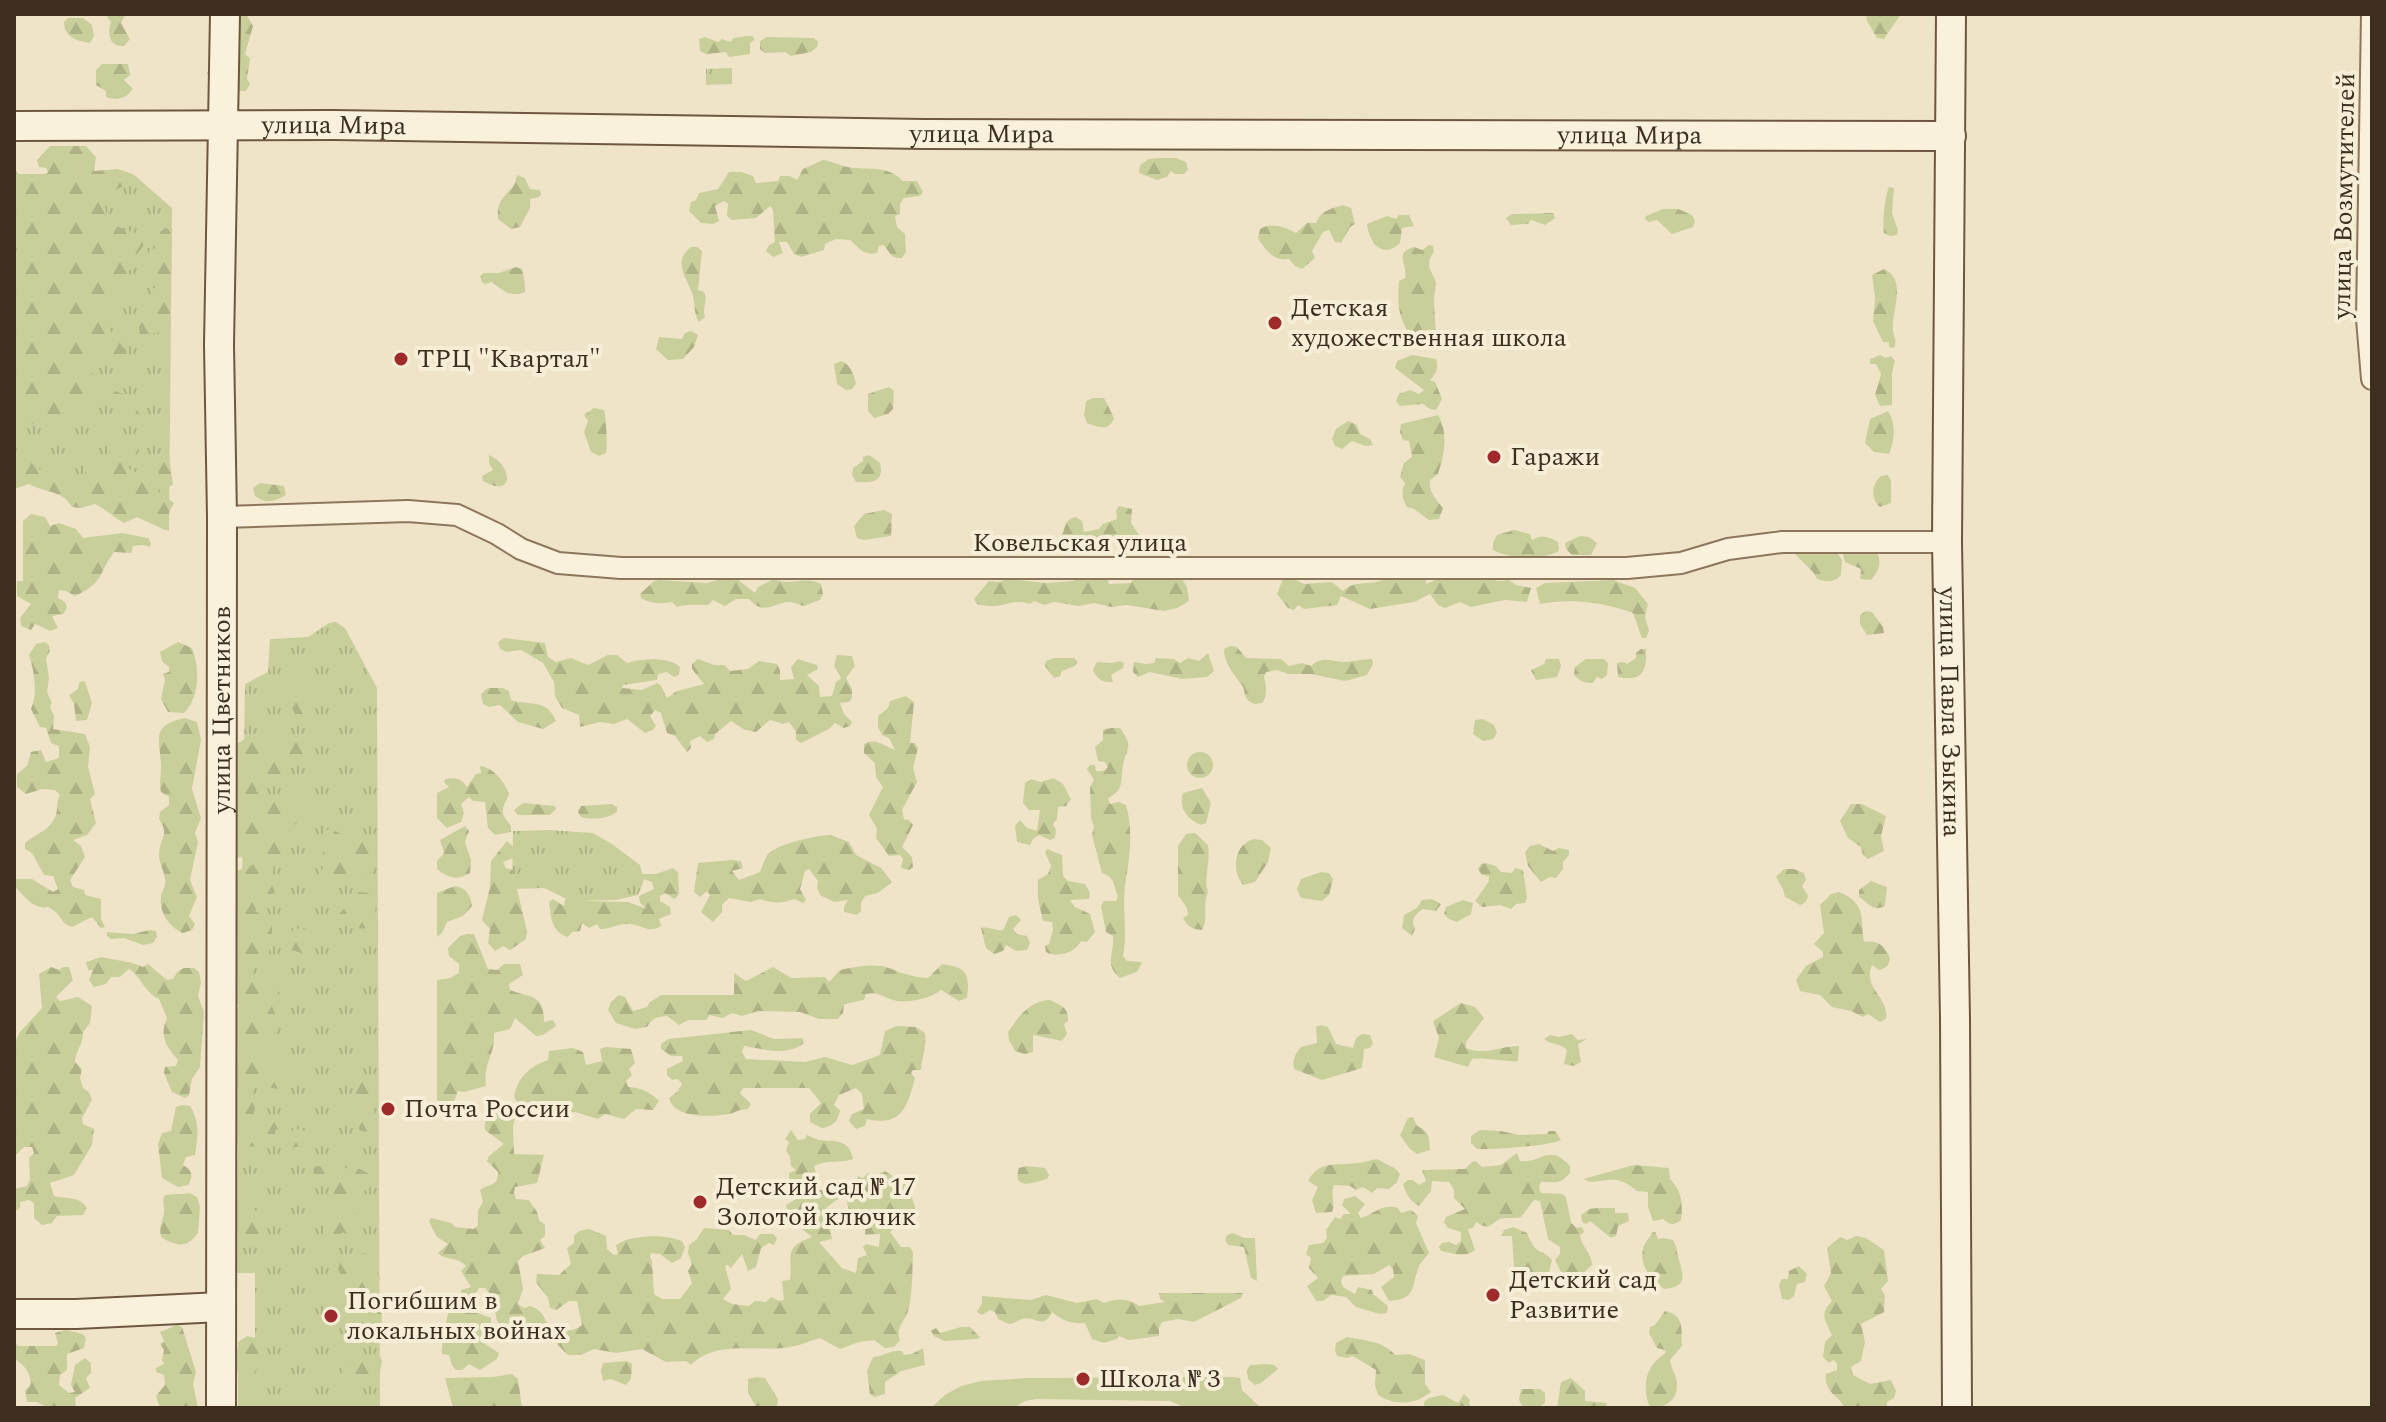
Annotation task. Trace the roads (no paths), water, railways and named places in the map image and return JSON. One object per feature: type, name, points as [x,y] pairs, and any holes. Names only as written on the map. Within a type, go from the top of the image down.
[{"type":"main road","name":"улица Цветников","points":[[221,1408],[222,517],[219,345],[225,14]]},
{"type":"main road","name":"улица Павла Зыкина","points":[[1951,14],[1947,542],[1957,1408]]},
{"type":"main road","name":"улица Мира","points":[[14,126],[334,125],[924,134],[1951,136]]},
{"type":"main road","points":[[14,1314],[221,1307]]},
{"type":"street","name":"улица Возмутителей","points":[[2372,14],[2367,319],[2372,379]]},
{"type":"street","name":"Ковельская улица","points":[[222,517],[408,511],[457,515],[521,549],[558,563],[621,568],[1627,568],[1681,563],[1728,549],[1782,542],[1947,542]]},
{"type":"place","name":"Детская художественная школа","points":[[1275,323]]},
{"type":"place","name":"ТРЦ \"Квартал\"","points":[[401,359]]},
{"type":"place","name":"Гаражи","points":[[1494,457]]},
{"type":"place","name":"Почта России","points":[[388,1109]]},
{"type":"place","name":"Детский сад № 17 Золотой ключик","points":[[700,1202]]},
{"type":"place","name":"Детский сад Развитие","points":[[1493,1295]]},
{"type":"place","name":"Погибшим в локальных войнах","points":[[331,1316]]},
{"type":"place","name":"Школа № 3","points":[[1083,1379]]}]
